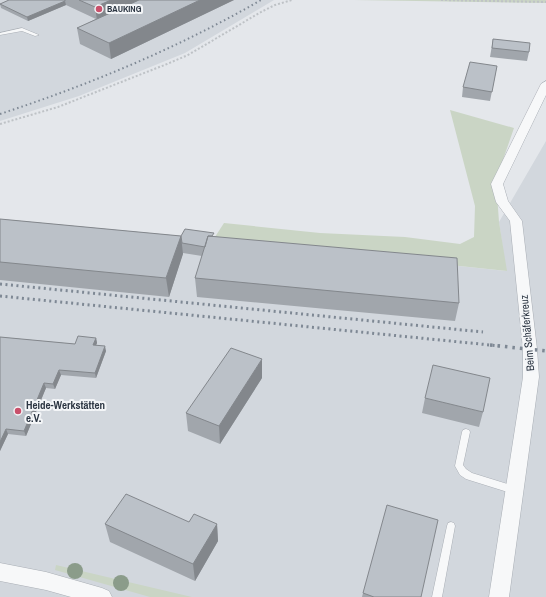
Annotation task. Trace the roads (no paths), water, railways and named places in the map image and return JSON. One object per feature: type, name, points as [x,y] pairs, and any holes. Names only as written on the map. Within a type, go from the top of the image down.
[{"type":"street","name":"Beim Schäferkreuz","points":[[499,597],[516,490],[531,377],[530,349],[516,221],[502,202],[497,184],[546,84]]},
{"type":"street","points":[[0,572],[46,580],[102,597]]},
{"type":"lane","points":[[0,34],[22,28],[37,35]]},
{"type":"lane","points":[[466,432],[459,466],[463,472],[469,476],[516,490]]},
{"type":"lane","points":[[437,597],[451,526]]},
{"type":"railway","points":[[0,114],[68,90],[134,64],[198,34],[261,0]]},
{"type":"railway","points":[[0,284],[483,332]]},
{"type":"railway","points":[[0,296],[490,345]]},
{"type":"railway","points":[[490,345],[500,346]]},
{"type":"railway","points":[[490,345],[546,351]]},
{"type":"place","name":"BAUKING","points":[[99,9]]},
{"type":"place","name":"Heide-Werkstätten e.V.","points":[[18,411]]}]
